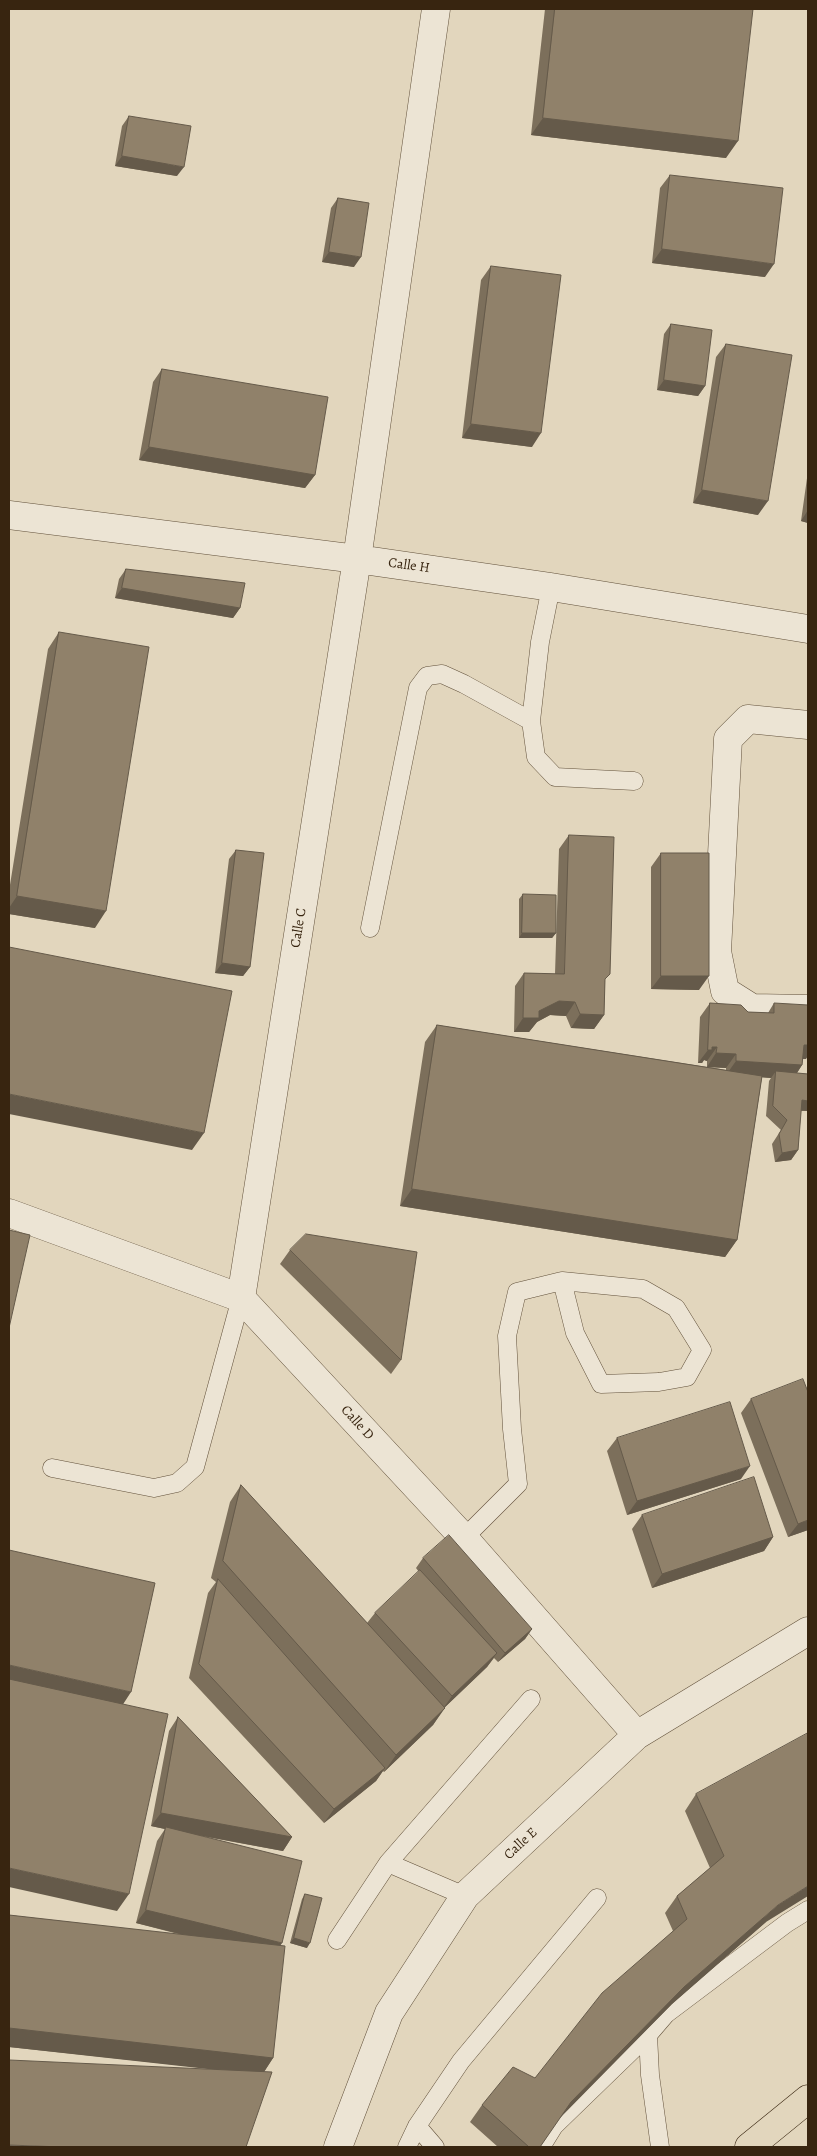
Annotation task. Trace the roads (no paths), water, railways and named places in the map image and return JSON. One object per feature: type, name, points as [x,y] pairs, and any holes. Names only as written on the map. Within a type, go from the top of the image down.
[{"type":"highway","points":[[749,2147],[808,2099]]},
{"type":"street","name":"Calle C","points":[[241,1298],[357,558],[436,9]]},
{"type":"street","name":"Calle H","points":[[9,515],[357,558],[551,587],[808,629]]},
{"type":"street","points":[[808,725],[748,719],[728,739],[717,950],[726,991],[752,1008],[808,1008]]},
{"type":"street","name":"Calle D","points":[[9,1213],[241,1298],[464,1538],[636,1735]]},
{"type":"street","name":"Calle E","points":[[338,2147],[389,2013],[465,1896],[636,1735],[808,1631]]},
{"type":"lane","points":[[551,587],[540,642],[531,721],[536,757],[555,777],[634,781]]},
{"type":"lane","points":[[370,928],[418,688],[427,676],[442,674],[531,721]]},
{"type":"lane","points":[[464,1538],[518,1484],[512,1429],[507,1336],[517,1292],[562,1281],[643,1289],[676,1308],[702,1350],[687,1377],[659,1382],[601,1384],[575,1333],[562,1281]]},
{"type":"lane","points":[[52,1468],[154,1488],[177,1483],[183,1478],[195,1467],[241,1298]]},
{"type":"lane","points":[[337,1940],[388,1862],[531,1699]]},
{"type":"lane","points":[[388,1862],[465,1896]]},
{"type":"lane","points":[[407,2147],[417,2126],[461,2061],[597,1898]]},
{"type":"lane","points":[[541,2147],[554,2126],[648,2035],[666,2014],[808,1910]]},
{"type":"lane","points":[[648,2035],[650,2075],[660,2147]]},
{"type":"lane","points":[[417,2126],[434,2147]]}]
